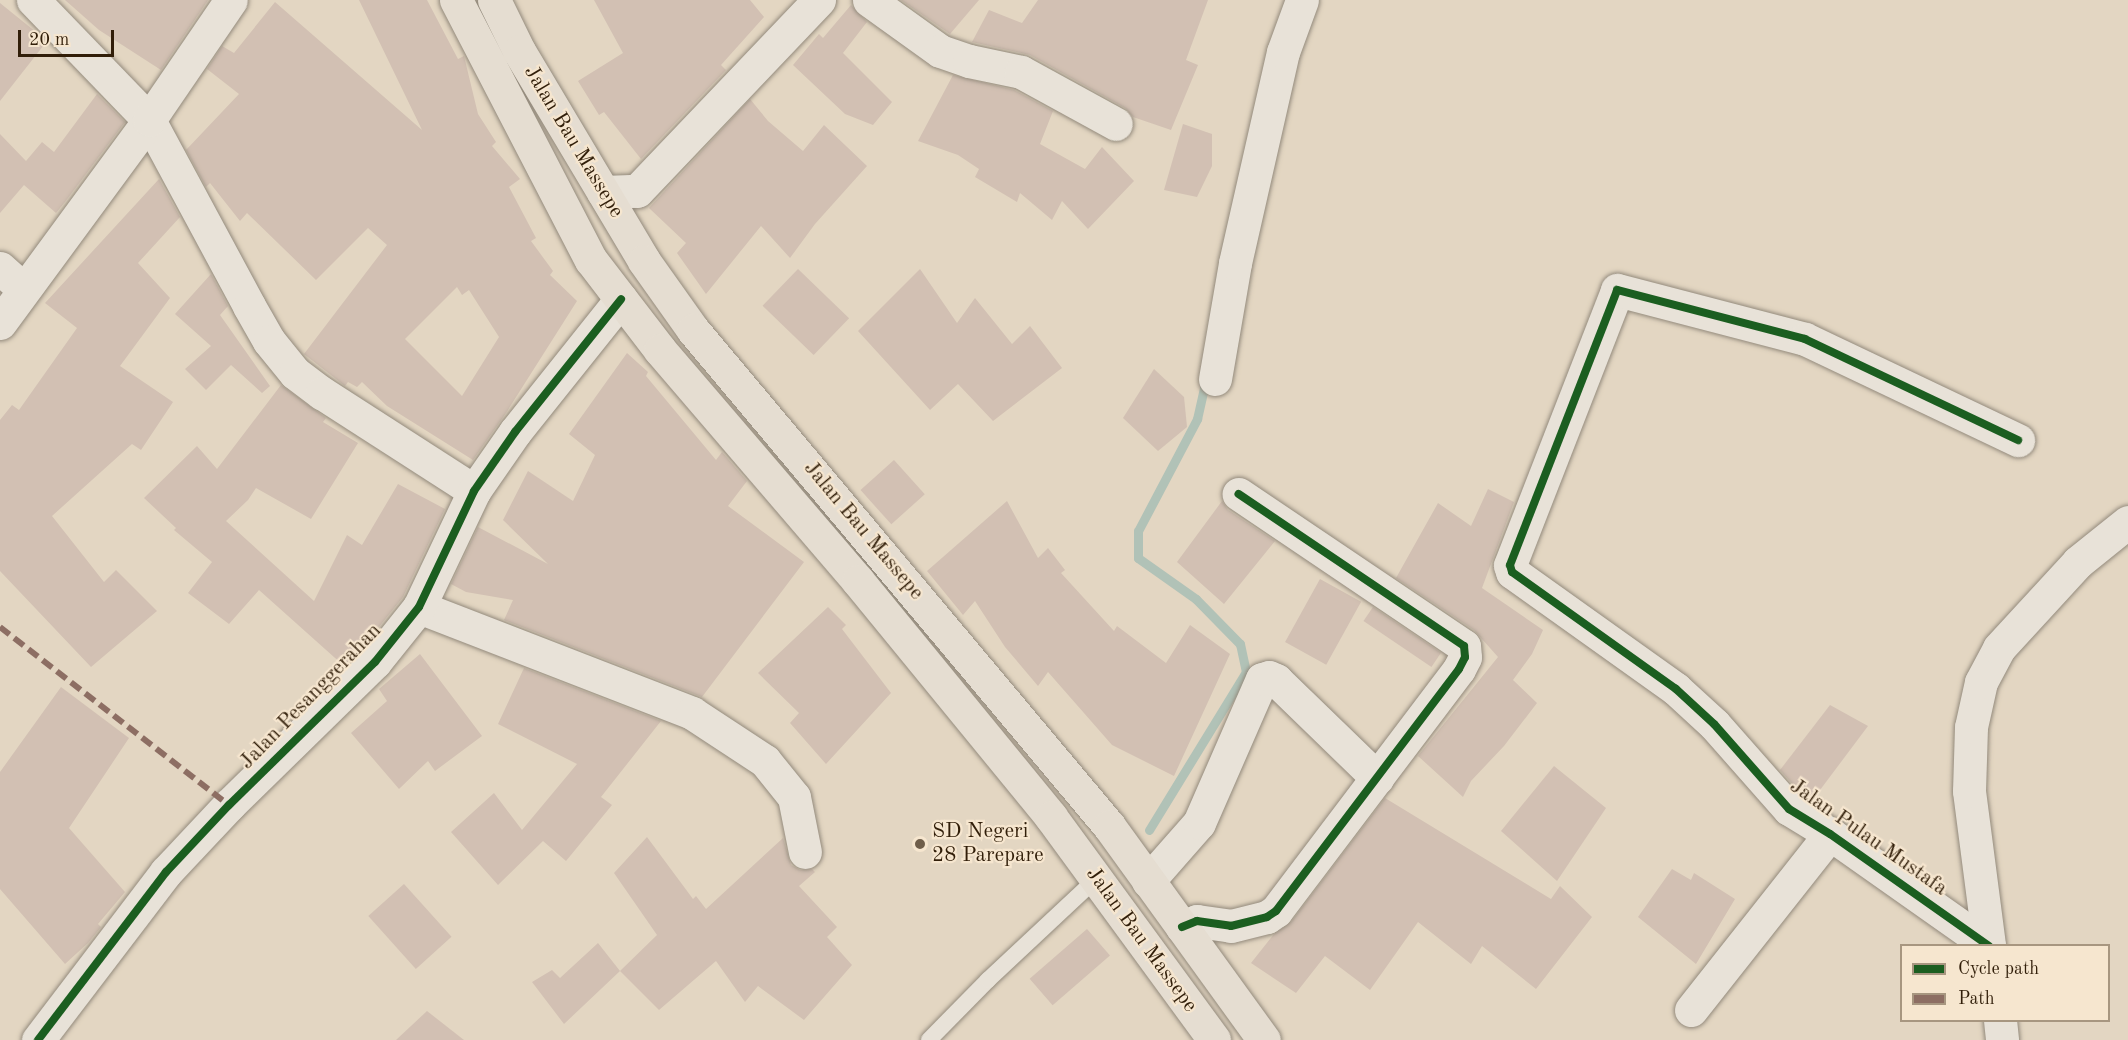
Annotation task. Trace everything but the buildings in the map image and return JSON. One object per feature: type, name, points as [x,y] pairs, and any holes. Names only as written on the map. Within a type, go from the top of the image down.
[{"type":"highway","name":"Jalan Bau Massepe","points":[[456,0],[591,260],[660,350],[866,590],[1044,808],[1214,1040]]},
{"type":"highway","name":"Jalan Bau Massepe","points":[[494,0],[519,51],[644,261],[693,330],[1109,826],[1264,1040]]},
{"type":"street","points":[[33,0],[149,120],[269,341],[296,373],[322,393],[474,490]]},
{"type":"street","points":[[0,322],[11,279],[149,120],[231,0]]},
{"type":"street","points":[[603,192],[637,191],[819,0]]},
{"type":"street","points":[[869,0],[939,51],[969,61],[1021,72],[1116,124]]},
{"type":"street","points":[[1215,379],[1235,263],[1283,52],[1302,0]]},
{"type":"street","name":"Jalan Pulau Mustafa","points":[[1988,944],[1830,834],[1789,809],[1714,724],[1676,689],[1512,572],[1510,565],[1617,290],[1804,339],[2018,440]]},
{"type":"street","name":"Jalan Pesanggerahan","points":[[38,1040],[165,872],[229,805],[375,662],[419,607],[474,490],[515,432],[621,300]]},
{"type":"street","points":[[1182,927],[1197,921],[1231,926],[1267,917],[1276,911],[1459,669],[1465,657],[1464,646],[1239,494]]},
{"type":"street","points":[[1989,944],[1969,790],[1971,727],[1981,682],[1999,648],[2078,562],[2128,522]]},
{"type":"street","points":[[419,607],[692,713],[765,762],[794,797],[805,852]]},
{"type":"street","points":[[1148,881],[1199,824],[1262,679],[1269,677],[1276,680],[1377,777]]},
{"type":"street","points":[[1691,1010],[1830,834]]},
{"type":"street","points":[[2000,1022],[2002,1040]]},
{"type":"lane","points":[[929,1040],[988,980],[1097,878]]},
{"type":"waterway","points":[[1149,830],[1246,672],[1240,644],[1196,599],[1138,558],[1138,531],[1197,419],[1206,379]]},
{"type":"marked path","points":[[0,627],[229,805]]},
{"type":"cycle path","points":[[1986,944],[1830,834],[1789,809],[1714,724],[1676,689],[1512,572],[1510,565],[1617,290],[1805,339],[2018,440]]},
{"type":"cycle path","points":[[38,1040],[166,872],[229,805],[375,662],[419,607],[474,491],[515,432],[621,299]]},
{"type":"cycle path","points":[[1182,927],[1197,921],[1231,926],[1267,917],[1276,911],[1459,669],[1465,657],[1464,646],[1239,494]]},
{"type":"place","name":"SD Negeri 28 Parepare","points":[[920,844]]}]
